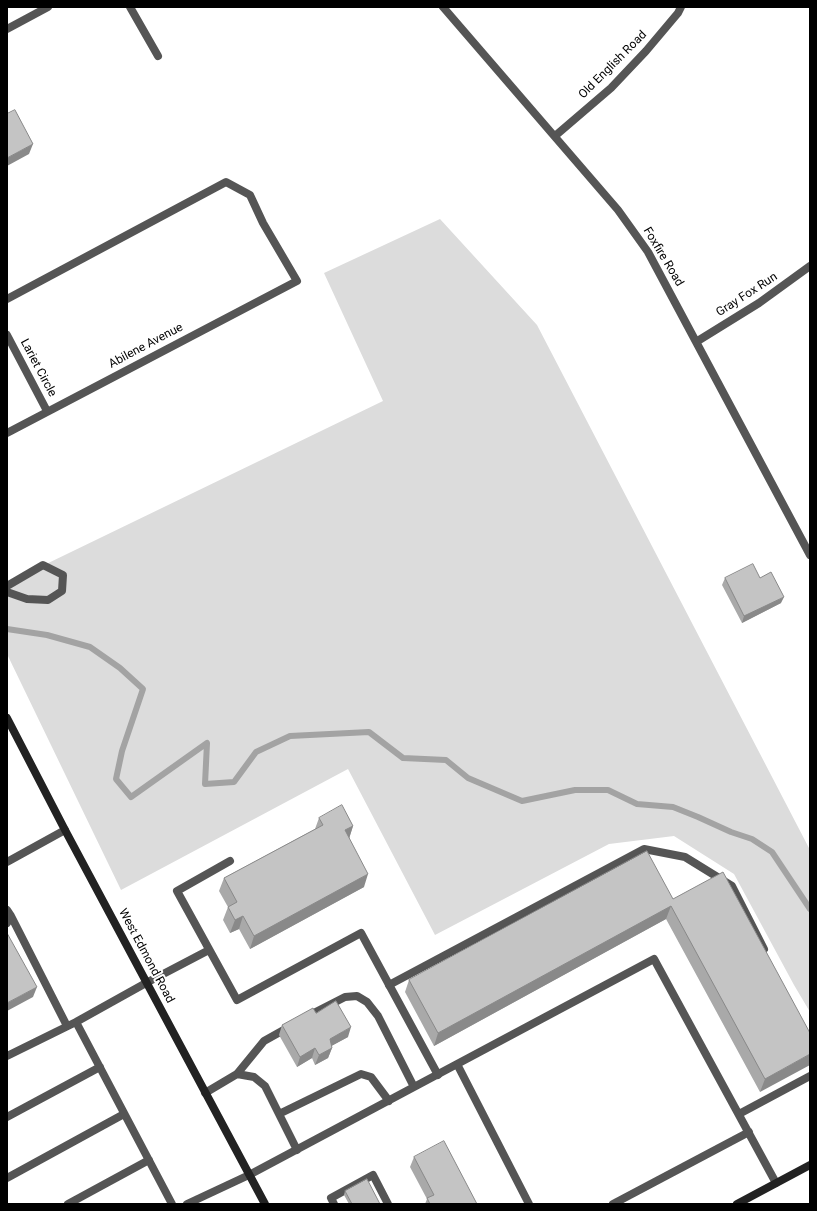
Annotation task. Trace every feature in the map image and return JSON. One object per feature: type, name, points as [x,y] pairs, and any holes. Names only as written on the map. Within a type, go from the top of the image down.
[{"type":"main road","name":"West Edmond Road","points":[[7,718],[146,983],[265,1204]]},
{"type":"main road","points":[[737,1204],[810,1165]]},
{"type":"street","points":[[7,29],[48,7]]},
{"type":"street","points":[[130,7],[158,56]]},
{"type":"street","name":"Foxfire Road","points":[[443,7],[618,210],[648,252],[810,555]]},
{"type":"street","name":"Old English Road","points":[[555,136],[611,88],[646,51],[678,13],[681,7]]},
{"type":"street","name":"Abilene Avenue","points":[[7,299],[226,182],[250,195],[263,223],[297,281],[7,433]]},
{"type":"street","name":"Gray Fox Run","points":[[696,342],[759,303],[810,266]]},
{"type":"street","name":"Lariet Circle","points":[[7,335],[47,412]]},
{"type":"street","points":[[7,586],[43,565],[63,575],[62,591],[48,600],[27,599],[7,592]]},
{"type":"street","points":[[7,862],[65,830]]},
{"type":"street","points":[[389,985],[644,849],[685,857],[732,886],[769,957]]},
{"type":"street","points":[[230,861],[177,890],[237,1000],[361,933],[438,1075]]},
{"type":"street","points":[[8,916],[67,1026]]},
{"type":"street","points":[[7,1056],[76,1022],[209,950]]},
{"type":"street","points":[[187,1204],[249,1175],[654,959],[776,1183]]},
{"type":"street","points":[[205,1092],[237,1074],[264,1041],[345,997],[357,996],[367,1002],[378,1016],[414,1087]]},
{"type":"street","points":[[76,1022],[172,1204]]},
{"type":"street","points":[[457,1064],[529,1204]]},
{"type":"street","points":[[7,1117],[100,1067]]},
{"type":"street","points":[[237,1074],[254,1077],[265,1086],[296,1150]]},
{"type":"street","points":[[279,1114],[361,1074],[371,1077],[388,1101]]},
{"type":"street","points":[[739,1114],[810,1076]]},
{"type":"street","points":[[7,1178],[124,1114]]},
{"type":"street","points":[[613,1204],[749,1132]]},
{"type":"street","points":[[68,1204],[149,1160]]},
{"type":"street","points":[[334,1204],[331,1198],[373,1175],[388,1204]]},
{"type":"shaded area","points":[[440,219],[537,325],[810,850],[810,1012],[734,874],[674,836],[609,844],[435,935],[348,769],[121,890],[7,654],[7,583],[383,401],[324,273]]},
{"type":"building","points":[[15,110],[33,144],[7,158],[7,114]]},
{"type":"building","points":[[753,564],[760,578],[771,572],[784,597],[744,616],[725,578]]},
{"type":"building","points":[[342,805],[353,826],[345,830],[368,874],[254,936],[243,916],[235,920],[228,907],[237,902],[224,878],[323,825],[319,818]]},
{"type":"building","points":[[647,851],[673,899],[723,872],[810,1033],[810,1054],[765,1079],[671,906],[438,1033],[409,980]]},
{"type":"building","points":[[7,933],[37,987],[7,1003]]},
{"type":"building","points":[[336,1001],[351,1027],[330,1039],[332,1048],[319,1055],[315,1048],[300,1057],[282,1025],[313,1008],[316,1013]]},
{"type":"building","points":[[444,1141],[477,1204],[430,1204],[427,1198],[434,1195],[414,1157]]},
{"type":"building","points":[[367,1179],[380,1204],[352,1204],[345,1191]]},
{"type":"waterway","points":[[7,629],[47,635],[90,647],[120,668],[143,689],[122,751],[116,779],[131,797],[207,743],[205,784],[234,782],[256,752],[290,736],[369,732],[403,758],[446,760],[468,778],[522,801],[575,790],[608,790],[637,804],[673,807],[698,817],[731,832],[752,839],[772,852],[810,909]]}]
